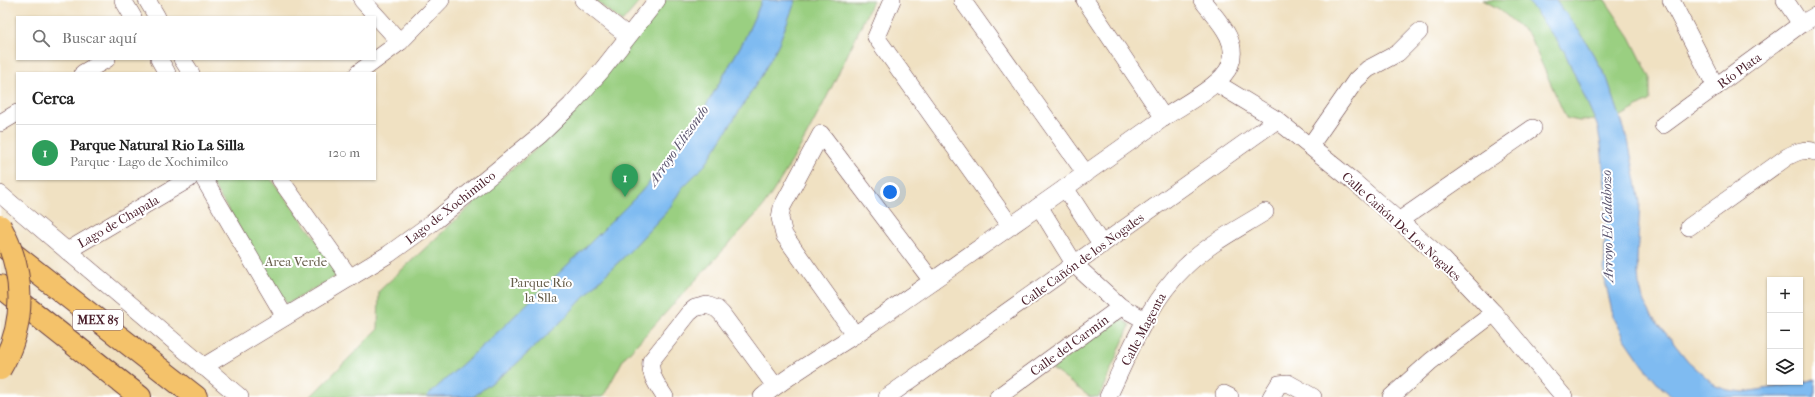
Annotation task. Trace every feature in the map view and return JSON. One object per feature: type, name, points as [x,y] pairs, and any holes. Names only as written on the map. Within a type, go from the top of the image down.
[{"type":"highway","points":[[0,226],[15,259],[20,296],[19,320],[13,343],[0,369]]},
{"type":"highway","name":"MEX 85","points":[[0,243],[196,397]]},
{"type":"highway","name":"MEX 85","points":[[0,286],[140,397]]},
{"type":"street","points":[[123,0],[132,16]]},
{"type":"street","points":[[147,0],[156,16]]},
{"type":"street","points":[[362,0],[400,42]]},
{"type":"street","points":[[376,60],[400,42],[441,0]]},
{"type":"street","points":[[583,0],[628,36]]},
{"type":"street","name":"Lago de Xochimilco","points":[[203,366],[389,254],[436,220],[540,135],[586,89],[656,0]]},
{"type":"street","points":[[892,0],[876,38],[1010,225]]},
{"type":"street","points":[[962,0],[1086,174]]},
{"type":"street","points":[[1085,0],[1164,118]]},
{"type":"street","points":[[762,397],[775,386],[855,335],[1010,225],[1216,83],[1225,75],[1233,59],[1233,48],[1230,38],[1202,0]]},
{"type":"street","points":[[1671,0],[1716,86]]},
{"type":"street","points":[[1786,0],[1808,20]]},
{"type":"street","name":"Río Plata","points":[[1663,125],[1808,20]]},
{"type":"street","points":[[1310,146],[1356,80],[1368,69],[1398,53],[1419,32]]},
{"type":"street","points":[[85,72],[105,60]]},
{"type":"street","points":[[160,60],[166,72]]},
{"type":"street","points":[[183,60],[190,72]]},
{"type":"street","points":[[359,72],[376,60]]},
{"type":"street","name":"Calle Cañón De Los Nogales","points":[[1216,83],[1277,120],[1400,220],[1442,258],[1494,313],[1564,397]]},
{"type":"street","points":[[0,123],[16,114]]},
{"type":"street","name":"Calle Cañón de los Nogales","points":[[887,397],[1075,265],[1277,120]]},
{"type":"street","points":[[1400,220],[1533,128]]},
{"type":"street","points":[[855,335],[790,245],[781,227],[780,218],[782,206],[821,134],[932,281]]},
{"type":"street","points":[[1689,227],[1787,157],[1799,151],[1810,150],[1815,152]]},
{"type":"street","name":"Lago de Chapala","points":[[67,251],[187,180]]},
{"type":"street","points":[[205,180],[285,317]]},
{"type":"street","points":[[281,180],[350,278]]},
{"type":"street","points":[[1065,188],[1102,245]]},
{"type":"street","points":[[0,194],[240,397]]},
{"type":"street","points":[[1039,206],[1075,265],[1121,307],[1145,320]]},
{"type":"street","name":"Calle Magenta","points":[[1108,397],[1145,320],[1162,292],[1186,265],[1215,243],[1265,212]]},
{"type":"street","points":[[665,397],[653,378],[651,362],[689,313],[695,308],[707,305],[722,314],[775,386]]},
{"type":"street","name":"Calle del Carmín","points":[[998,397],[1121,307]]},
{"type":"street","points":[[1391,397],[1431,362],[1494,313]]},
{"type":"street","points":[[1270,397],[1279,384],[1288,382],[1313,397]]},
{"type":"green space","points":[[595,0],[641,0],[622,22]]},
{"type":"green space","name":"Parque Río la Slla","points":[[654,0],[873,0],[822,106],[794,158],[762,208],[624,358],[603,397],[310,397],[378,329],[379,291],[501,178],[534,151],[602,70]]},
{"type":"green space","points":[[1483,0],[1605,0],[1630,37],[1650,77],[1650,100],[1616,119],[1579,121],[1566,118],[1529,35],[1499,9]]},
{"type":"green space","name":"Area Verde","points":[[210,180],[272,180],[342,273],[287,304]]},
{"type":"green space","points":[[1119,317],[1130,325],[1099,397],[1090,397],[1052,369]]},
{"type":"water","points":[[762,0],[796,0],[779,43],[762,75],[705,165],[682,188],[669,209],[557,326],[514,366],[473,397],[426,397],[501,329],[587,246],[640,193],[664,165],[707,104],[744,40]]},
{"type":"water","name":"Arroyo El Calabozo","points":[[1527,0],[1556,0],[1582,35],[1607,78],[1628,140],[1640,202],[1637,261],[1639,285],[1644,302],[1652,316],[1688,361],[1716,386],[1728,390],[1744,392],[1790,385],[1803,385],[1803,382],[1815,379],[1815,397],[1673,397],[1661,387],[1643,365],[1625,339],[1613,316],[1604,276],[1606,197],[1601,145],[1597,125],[1564,51]]},
{"type":"place","name":"Parque Natural Rio La Silla","points":[[625,197]]},
{"type":"water label","name":"Arroyo Elizondo","points":[[678,145]]}]
